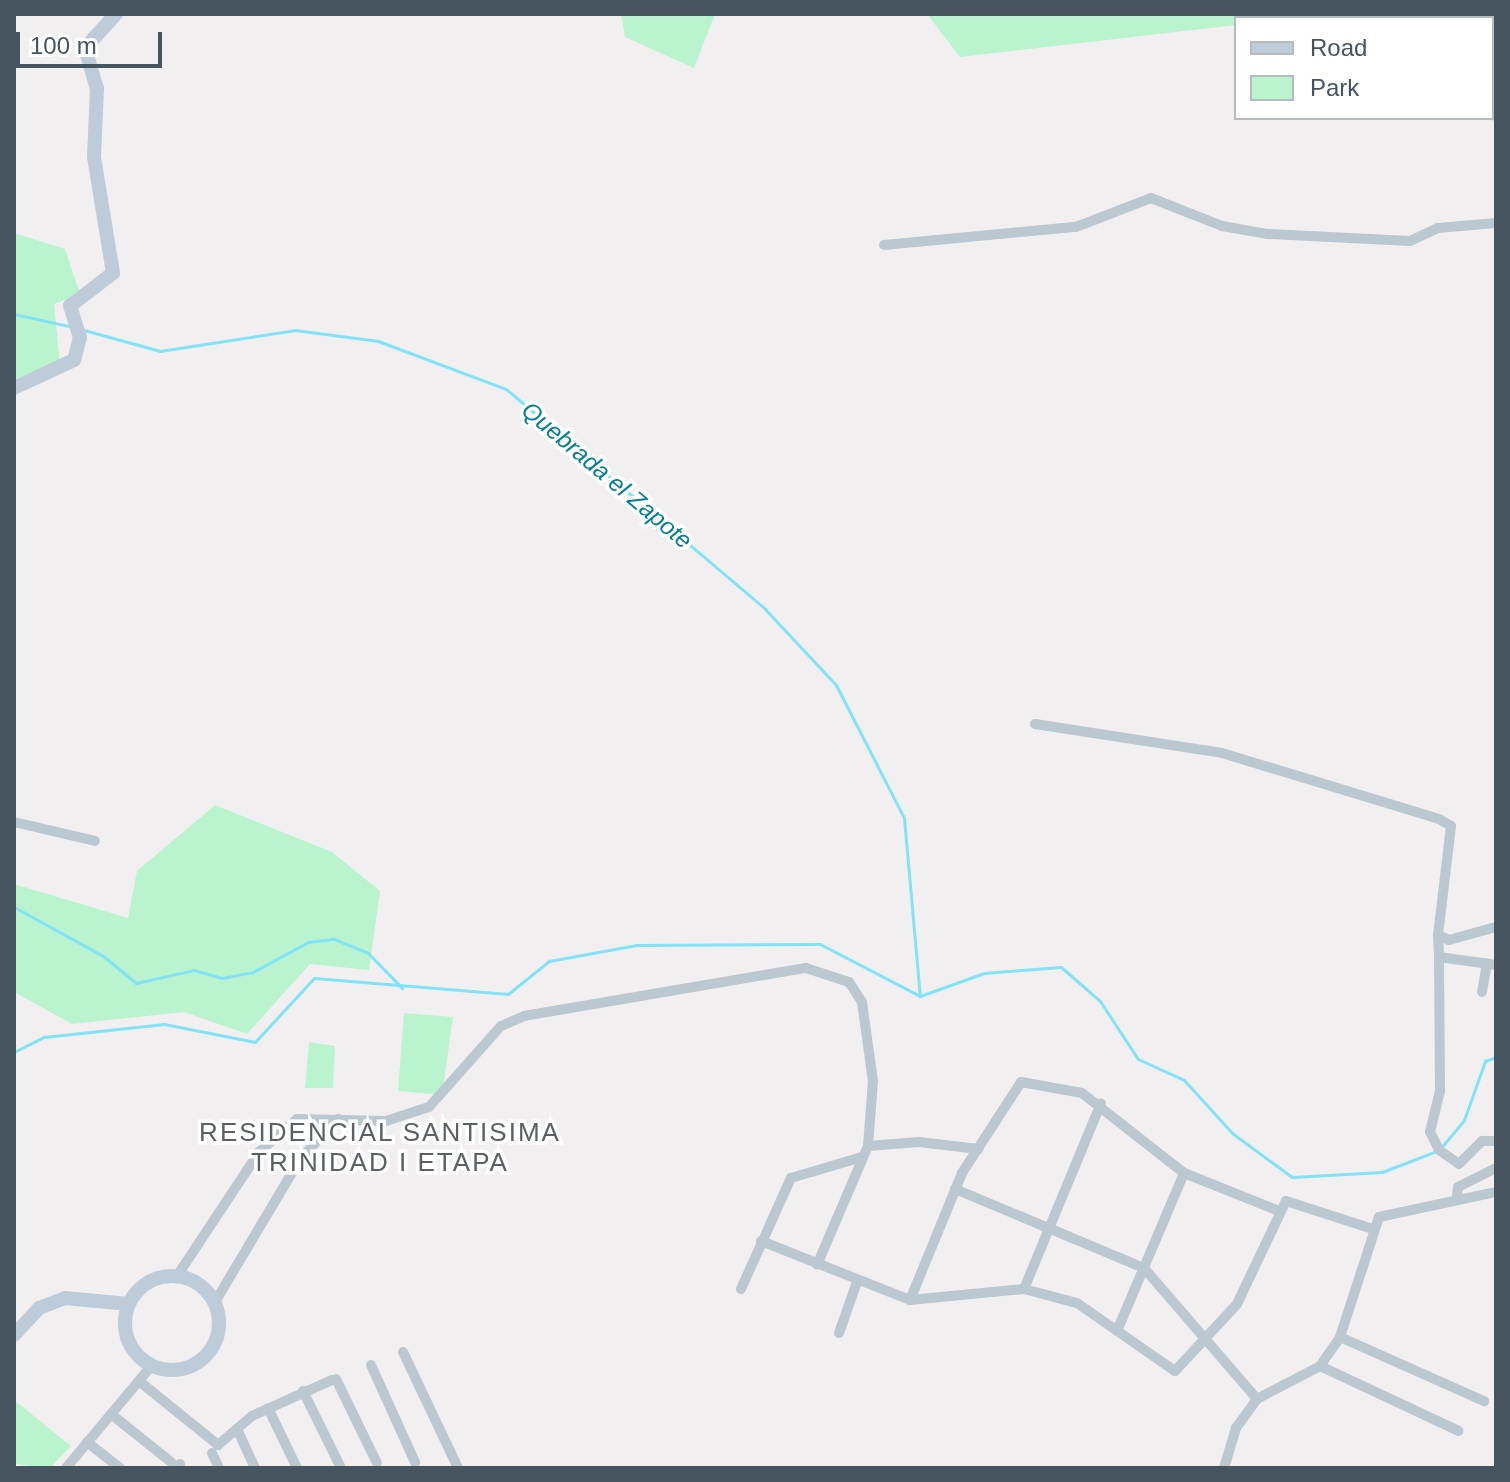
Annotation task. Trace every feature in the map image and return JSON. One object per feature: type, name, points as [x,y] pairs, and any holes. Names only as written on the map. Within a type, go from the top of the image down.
[{"type":"street","points":[[14,388],[74,360],[80,338],[70,306],[113,273],[94,157],[97,89],[85,48],[116,14]]},
{"type":"street","points":[[884,245],[1076,227],[1151,198],[1222,226],[1268,234],[1410,241],[1438,228],[1496,223]]},
{"type":"street","points":[[1035,724],[1222,753],[1439,819],[1451,826],[1438,935],[1440,1091],[1430,1132],[1439,1150],[1459,1164],[1482,1141],[1496,1141]]},
{"type":"street","points":[[14,822],[95,841]]},
{"type":"street","points":[[1438,935],[1449,940],[1496,927]]},
{"type":"street","points":[[1439,957],[1492,964],[1482,992]]},
{"type":"street","points":[[177,1276],[267,1143],[297,1119],[386,1121],[429,1107],[501,1026],[524,1016],[825,968],[849,982],[862,1002],[873,1081],[868,1146],[817,1265]]},
{"type":"street","points":[[916,1297],[962,1173],[1021,1082],[1101,1103],[1184,1173],[1279,1211]]},
{"type":"street","points":[[1024,1289],[1101,1103]]},
{"type":"street","points":[[215,1302],[177,1276],[153,1280],[129,1304],[126,1332],[152,1365],[178,1370],[207,1355],[218,1334],[215,1302],[301,1158],[338,1119]]},
{"type":"street","points":[[868,1146],[919,1142],[979,1149]]},
{"type":"street","points":[[741,1289],[791,1178],[862,1157]]},
{"type":"street","points":[[1457,1196],[1458,1187],[1496,1168]]},
{"type":"street","points":[[962,1173],[972,1196]]},
{"type":"street","points":[[1117,1331],[1184,1173]]},
{"type":"street","points":[[955,1189],[1050,1226],[1144,1268],[1207,1337],[1257,1399]]},
{"type":"street","points":[[1224,1468],[1236,1428],[1257,1399],[1320,1366],[1340,1337],[1370,1228],[1390,1211],[1457,1196],[1496,1192]]},
{"type":"street","points":[[761,1241],[857,1282],[916,1297],[1024,1289],[1077,1303],[1175,1371],[1237,1304],[1279,1211],[1292,1201],[1370,1228]]},
{"type":"street","points":[[839,1333],[857,1282]]},
{"type":"street","points":[[14,1335],[45,1304],[129,1304]]},
{"type":"street","points":[[1340,1337],[1484,1401]]},
{"type":"street","points":[[403,1352],[458,1468]]},
{"type":"street","points":[[67,1468],[152,1365]]},
{"type":"street","points":[[371,1365],[415,1462]]},
{"type":"street","points":[[1320,1366],[1459,1431]]},
{"type":"street","points":[[139,1381],[212,1442],[268,1408],[334,1380],[377,1463]]},
{"type":"street","points":[[303,1391],[341,1468]]},
{"type":"street","points":[[268,1408],[297,1468]]},
{"type":"street","points":[[111,1414],[177,1465]]},
{"type":"street","points":[[237,1429],[255,1468]]},
{"type":"street","points":[[87,1442],[120,1468]]},
{"type":"street","points":[[212,1453],[219,1468]]},
{"type":"green space","points":[[621,14],[715,14],[694,68],[625,37]]},
{"type":"green space","points":[[927,14],[1496,14],[1496,122],[1490,120],[1494,120],[1494,16],[1234,16],[1234,25],[960,57]]},
{"type":"green space","points":[[14,233],[65,249],[80,294],[54,304],[60,365],[14,379]]},
{"type":"green space","points":[[215,805],[332,852],[380,891],[369,970],[310,964],[247,1034],[184,1012],[72,1024],[14,992],[14,884],[128,918],[137,871]]},
{"type":"green space","points":[[404,1013],[453,1017],[442,1095],[398,1091]]},
{"type":"green space","points":[[309,1042],[335,1046],[333,1088],[305,1088]]},
{"type":"green space","points":[[14,1400],[71,1446],[50,1468],[14,1464]]},
{"type":"waterway","points":[[1290,14],[1295,16]]},
{"type":"waterway","name":"Quebrada el Zapote","points":[[14,314],[73,327]]},
{"type":"waterway","name":"Quebrada el Zapote","points":[[84,330],[160,351],[295,330],[378,341],[506,389],[765,609],[836,685],[904,818],[920,996]]},
{"type":"waterway","points":[[14,907],[103,956],[136,983],[194,970],[222,978],[253,972],[308,942],[334,939],[368,953],[402,988]]},
{"type":"waterway","points":[[14,1052],[44,1037],[164,1024],[255,1042],[314,978],[508,994],[549,961],[637,945],[820,944],[920,996]]},
{"type":"waterway","points":[[920,996],[984,973],[1061,967],[1100,1001],[1138,1059],[1184,1080],[1232,1133],[1292,1177],[1382,1172],[1439,1150],[1464,1120],[1485,1061],[1496,1057]]},
{"type":"district","name":"RESIDENCIAL SANTISIMA TRINIDAD I ETAPA","points":[[380,1148]]}]
